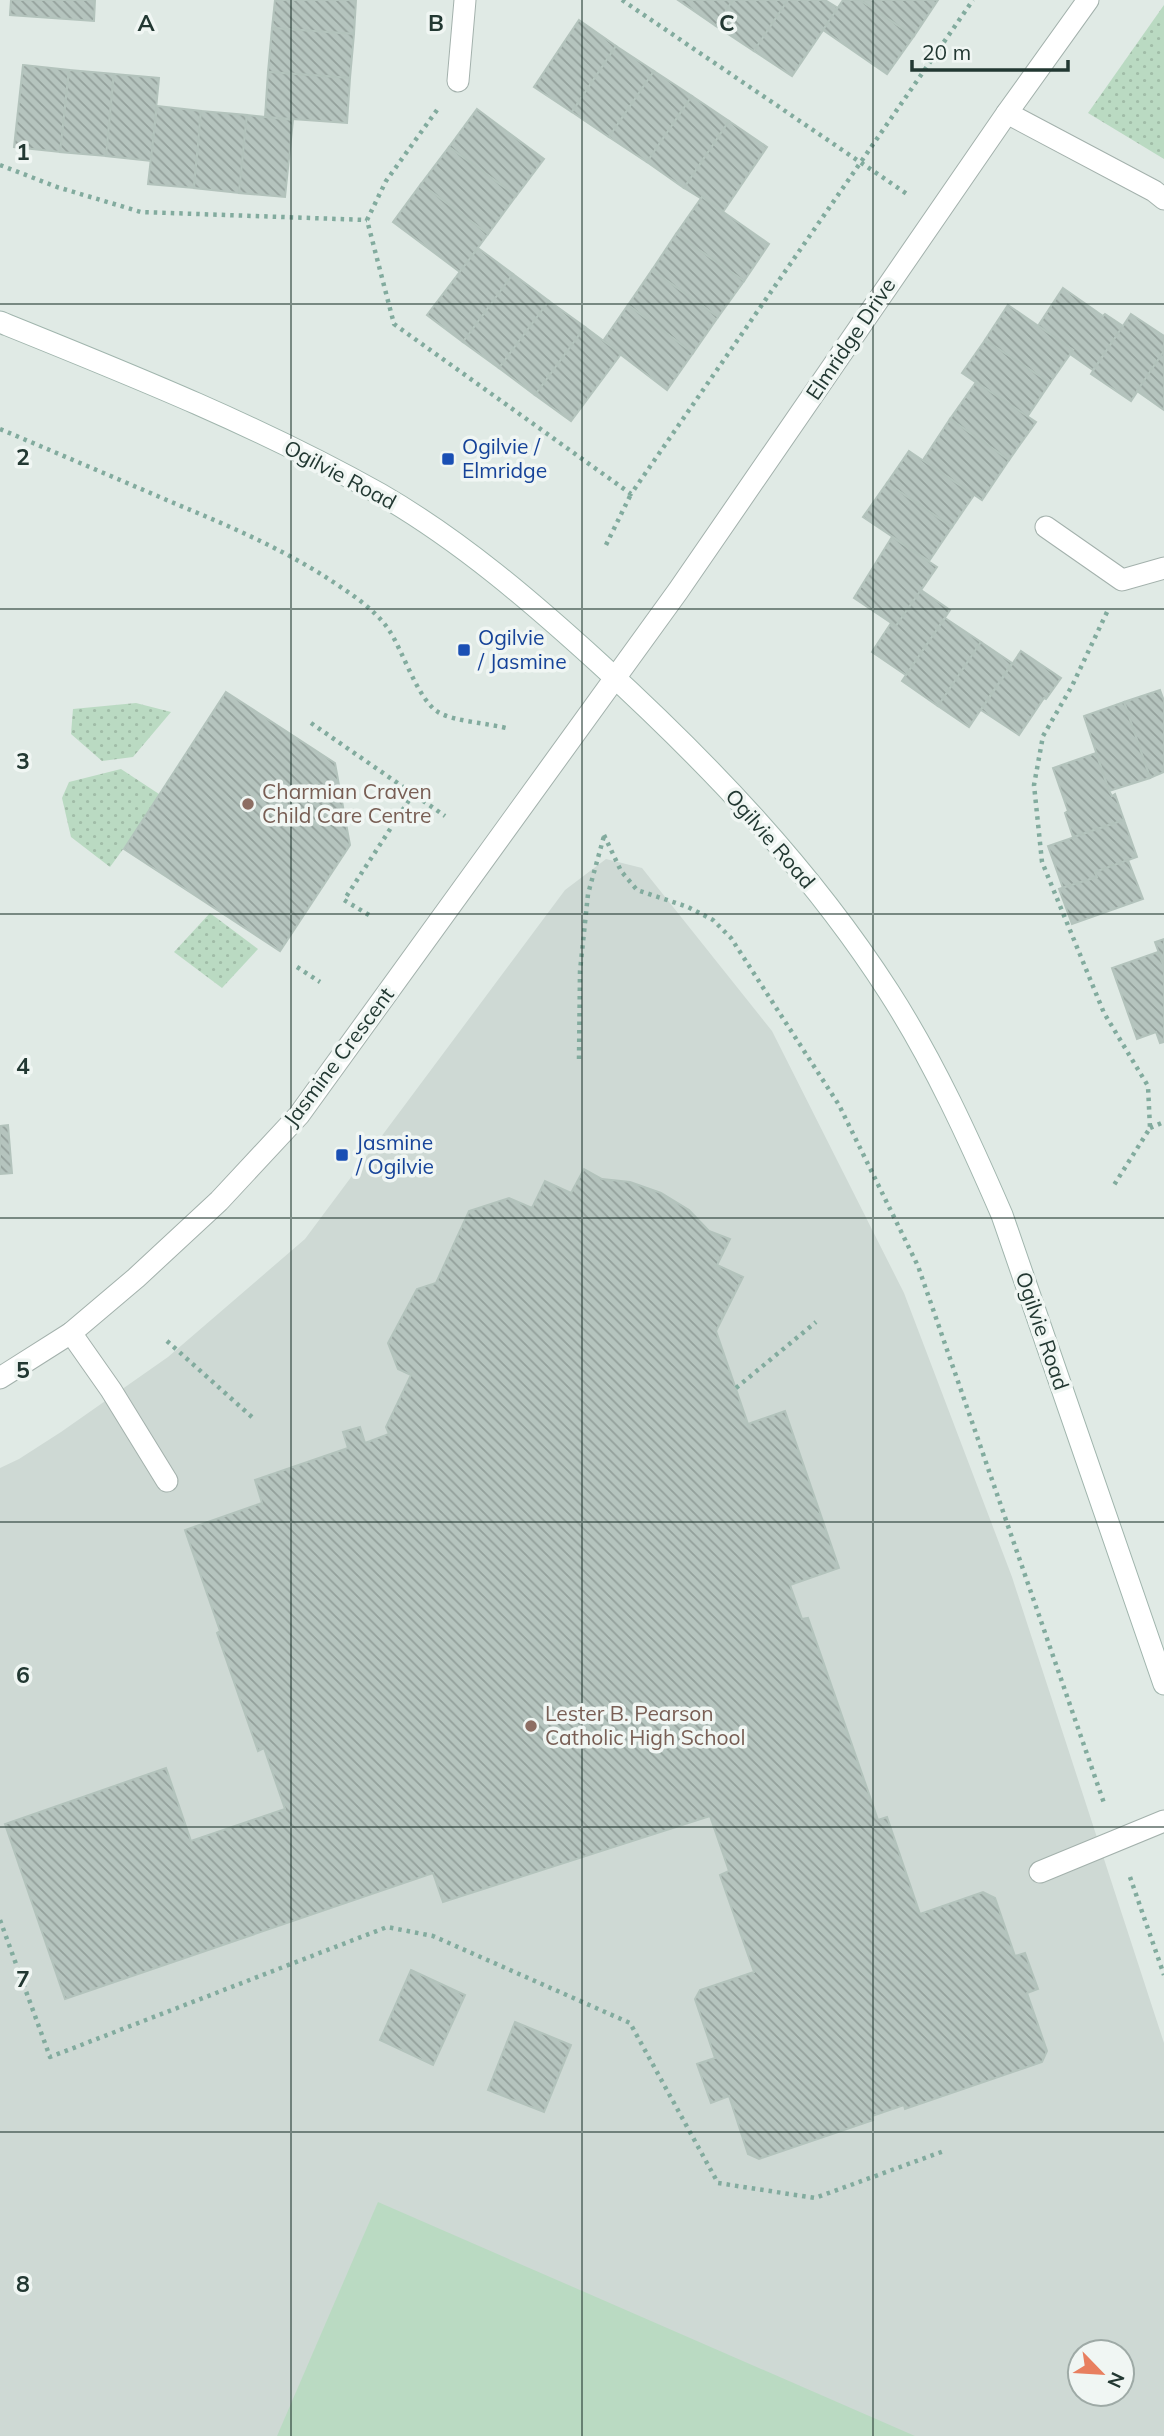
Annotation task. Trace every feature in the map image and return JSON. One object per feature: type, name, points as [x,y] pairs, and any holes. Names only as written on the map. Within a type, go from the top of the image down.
[{"type":"street","points":[[458,81],[465,0]]},
{"type":"street","name":"Elmridge Drive","points":[[615,677],[678,591],[1007,113],[1088,0]]},
{"type":"street","points":[[1007,113],[1154,191],[1164,199]]},
{"type":"street","name":"Ogilvie Road","points":[[0,322],[268,436],[381,495],[450,539],[562,629],[615,677],[667,726],[760,823],[834,913],[891,994],[973,1147],[1002,1215],[1164,1684]]},
{"type":"street","points":[[1046,527],[1122,580],[1164,568]]},
{"type":"street","name":"Jasmine Crescent","points":[[0,1378],[71,1333],[136,1278],[219,1201],[299,1115],[615,677]]},
{"type":"street","points":[[71,1333],[111,1390],[167,1480]]},
{"type":"street","points":[[1040,1872],[1164,1821]]},
{"type":"path","points":[[622,0],[937,214]]},
{"type":"path","points":[[606,545],[631,494],[973,0]]},
{"type":"path","points":[[458,81],[386,181],[368,220],[394,324],[631,494]]},
{"type":"path","points":[[0,165],[57,187],[141,212],[368,220]]},
{"type":"path","points":[[0,429],[228,526],[324,576],[365,605],[389,629],[425,700],[437,712],[510,729]]},
{"type":"path","points":[[1122,580],[1072,686],[1043,736],[1034,785],[1042,862],[1104,1013],[1147,1086],[1150,1128]]},
{"type":"path","points":[[311,723],[445,816]]},
{"type":"path","points":[[369,915],[344,900],[413,794]]},
{"type":"path","points":[[579,1059],[580,971],[588,894],[604,835],[621,871],[637,890],[688,907],[713,920],[731,938],[839,1105],[918,1266],[1164,1975]]},
{"type":"path","points":[[297,967],[320,982]]},
{"type":"path","points":[[1114,1185],[1150,1128],[1164,1122]]},
{"type":"path","points":[[736,1388],[816,1322]]},
{"type":"path","points":[[167,1341],[253,1418]]},
{"type":"path","points":[[0,1920],[50,2057],[387,1927],[433,1936],[630,2023],[718,2183],[815,2198],[943,2151]]},
{"type":"shaded area","name":"Lester B. Pearson Catholic High School","points":[[606,859],[642,868],[772,1031],[904,1293],[1012,1577],[1164,2043],[1164,2436],[0,2436],[0,1468],[61,1432],[168,1357],[305,1239],[565,890]]},
{"type":"green space","points":[[1164,5],[1164,159],[1088,113]]},
{"type":"green space","points":[[136,703],[171,712],[133,757],[102,761],[71,734],[73,709]]},
{"type":"green space","points":[[121,769],[162,796],[110,867],[71,837],[62,798],[69,782]]},
{"type":"green space","points":[[210,913],[258,949],[222,988],[174,952]]},
{"type":"green space","points":[[378,2202],[915,2436],[277,2436]]},
{"type":"building","points":[[11,0],[95,0],[94,21],[10,15]]},
{"type":"building","points":[[275,0],[356,0],[354,34],[272,28]]},
{"type":"building","points":[[678,0],[733,0],[716,26]]},
{"type":"building","points":[[733,0],[788,0],[754,51],[716,26]]},
{"type":"building","points":[[788,0],[825,0],[838,8],[792,76],[754,51]]},
{"type":"building","points":[[843,0],[860,0],[914,36],[887,74],[823,30]]},
{"type":"building","points":[[860,0],[938,0],[914,36]]},
{"type":"building","points":[[579,20],[616,46],[572,112],[534,87]]},
{"type":"building","points":[[272,28],[354,34],[350,78],[268,72]]},
{"type":"building","points":[[616,46],[654,71],[609,137],[572,112]]},
{"type":"building","points":[[23,65],[69,70],[60,152],[14,147]]},
{"type":"building","points":[[69,70],[114,74],[106,156],[60,152]]},
{"type":"building","points":[[654,71],[692,96],[647,162],[609,137]]},
{"type":"building","points":[[268,72],[350,78],[347,123],[265,117]]},
{"type":"building","points":[[114,74],[159,78],[151,161],[106,156]]},
{"type":"building","points":[[692,96],[729,121],[684,188],[647,162]]},
{"type":"building","points":[[157,106],[201,111],[194,188],[148,184]]},
{"type":"building","points":[[477,109],[544,159],[516,196],[449,147]]},
{"type":"building","points":[[201,111],[247,115],[239,193],[194,188]]},
{"type":"building","points":[[247,115],[293,120],[285,197],[239,193]]},
{"type":"building","points":[[729,121],[767,147],[723,212],[684,188]]},
{"type":"building","points":[[449,147],[516,196],[488,234],[421,184]]},
{"type":"building","points":[[421,184],[488,234],[460,272],[393,222]]},
{"type":"building","points":[[702,197],[769,244],[744,281],[676,234]]},
{"type":"building","points":[[676,234],[744,281],[718,317],[652,270]]},
{"type":"building","points":[[478,248],[513,274],[463,342],[427,315]]},
{"type":"building","points":[[652,270],[718,317],[693,353],[628,305]]},
{"type":"building","points":[[513,274],[549,301],[499,368],[463,342]]},
{"type":"building","points":[[1063,288],[1103,316],[1105,314],[1123,326],[1093,370],[1070,354],[1073,350],[1038,326]]},
{"type":"building","points":[[549,301],[585,327],[535,395],[499,368]]},
{"type":"building","points":[[628,305],[693,353],[667,390],[603,341]]},
{"type":"building","points":[[1008,305],[1073,350],[1050,383],[985,340]]},
{"type":"building","points":[[1131,314],[1164,336],[1164,351],[1131,401],[1091,374]]},
{"type":"building","points":[[585,327],[621,354],[571,421],[535,395]]},
{"type":"building","points":[[985,340],[1050,383],[1027,417],[962,373]]},
{"type":"building","points":[[1164,351],[1164,410],[1137,391]]},
{"type":"building","points":[[976,382],[1036,422],[1009,460],[950,419]]},
{"type":"building","points":[[950,419],[1009,460],[982,500],[923,460]]},
{"type":"building","points":[[909,451],[974,495],[952,527],[887,483]]},
{"type":"building","points":[[887,483],[952,527],[929,561],[863,517]]},
{"type":"building","points":[[892,537],[937,567],[896,626],[854,598]]},
{"type":"building","points":[[921,590],[950,610],[906,675],[872,652],[891,623],[896,626]]},
{"type":"building","points":[[945,618],[981,642],[938,706],[902,681]]},
{"type":"building","points":[[981,642],[1012,663],[969,727],[938,706]]},
{"type":"building","points":[[1021,651],[1061,678],[1019,735],[981,710]]},
{"type":"building","points":[[1160,690],[1164,701],[1164,772],[1150,778],[1124,702]]},
{"type":"building","name":"Charmian Craven Child Care Centre","points":[[226,692],[335,763],[350,845],[280,951],[124,849]]},
{"type":"building","points":[[1124,702],[1150,778],[1109,791],[1084,716]]},
{"type":"building","points":[[1096,753],[1109,791],[1112,796],[1115,794],[1124,820],[1073,837],[1065,813],[1068,811],[1053,768]]},
{"type":"building","points":[[1124,820],[1137,857],[1095,872],[1097,877],[1063,888],[1048,846]]},
{"type":"building","points":[[1128,860],[1143,899],[1072,924],[1059,889],[1097,877],[1095,872]]},
{"type":"building","points":[[1164,939],[1164,967],[1155,942]]},
{"type":"building","points":[[1158,952],[1164,967],[1164,1042],[1160,1043],[1156,1032],[1137,1039],[1112,968]]},
{"type":"building","points":[[8,1125],[12,1173],[0,1174],[0,1126]]},
{"type":"building","points":[[584,1169],[602,1179],[630,1182],[661,1193],[689,1210],[709,1231],[730,1239],[717,1265],[743,1277],[716,1331],[748,1424],[785,1411],[839,1568],[790,1585],[802,1619],[808,1618],[878,1820],[887,1817],[920,1914],[983,1892],[995,1898],[1015,1956],[1025,1953],[1038,1989],[1027,1993],[1047,2051],[1042,2062],[905,2109],[904,2105],[872,2116],[873,2120],[759,2159],[748,2154],[729,2096],[711,2103],[697,2064],[715,2058],[695,1999],[700,1990],[754,1972],[720,1875],[729,1871],[710,1816],[443,1902],[433,1873],[65,1999],[5,1824],[166,1768],[191,1841],[285,1809],[264,1748],[258,1751],[185,1530],[262,1503],[255,1480],[348,1448],[343,1432],[360,1427],[365,1443],[389,1434],[386,1427],[411,1375],[398,1369],[388,1343],[417,1289],[436,1283],[469,1211],[509,1198],[532,1208],[545,1181],[571,1193]]},
{"type":"building","points":[[411,1970],[465,1995],[433,2065],[380,2040]]},
{"type":"building","points":[[515,2022],[571,2045],[544,2112],[488,2090]]},
{"type":"place","name":"Ogilvie / Elmridge","points":[[448,459]]},
{"type":"place","name":"Ogilvie / Jasmine","points":[[464,650]]},
{"type":"place","name":"Charmian Craven Child Care Centre","points":[[248,804]]},
{"type":"place","name":"Jasmine / Ogilvie","points":[[342,1155]]},
{"type":"place","name":"Lester B. Pearson Catholic High School","points":[[531,1726]]}]
